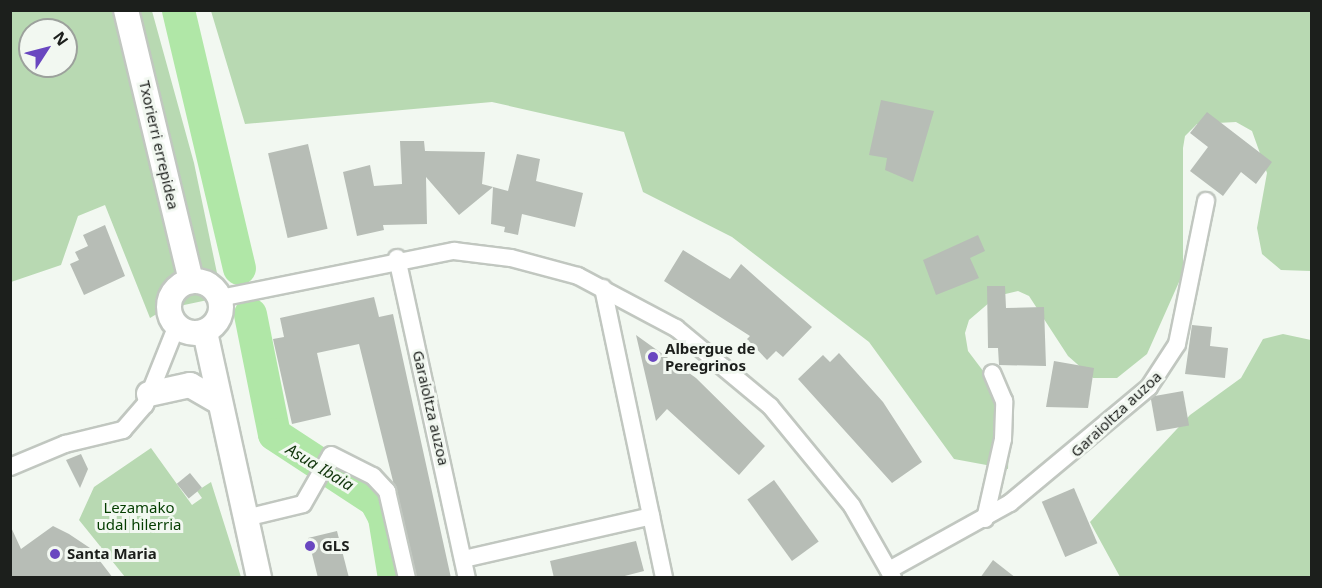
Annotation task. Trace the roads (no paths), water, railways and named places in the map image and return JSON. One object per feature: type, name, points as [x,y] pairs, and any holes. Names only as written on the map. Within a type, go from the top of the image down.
[{"type":"street","name":"Txorierri errepidea","points":[[126,10],[191,281]]},
{"type":"street","name":"Garaioltza auzoa","points":[[220,298],[397,258],[454,251],[511,258],[603,288],[638,306],[728,367],[770,406],[814,454],[891,574],[985,519],[1082,448],[1166,366],[1177,344],[1206,201]]},
{"type":"street","name":"Garaioltza auzoa","points":[[397,258],[467,578]]},
{"type":"street","points":[[10,467],[64,444],[123,430],[149,394],[177,325],[169,304],[180,285],[191,281],[209,284],[220,298],[219,318],[205,332]]},
{"type":"street","points":[[603,288],[664,578]]},
{"type":"street","points":[[612,330],[638,306]]},
{"type":"street","points":[[177,325],[205,332]]},
{"type":"street","points":[[205,332],[259,578]]},
{"type":"street","points":[[985,519],[1003,439],[1004,401],[992,373]]},
{"type":"street","points":[[149,394],[190,386],[220,402]]},
{"type":"street","points":[[258,515],[303,504],[331,455],[359,468],[387,491],[407,578]]},
{"type":"street","points":[[464,559],[651,516]]},
{"type":"waterway","name":"Asua Ibaia","points":[[178,10],[239,268]]},
{"type":"waterway","name":"Asua Ibaia","points":[[250,314],[274,434],[375,500],[384,517],[394,578]]},
{"type":"place","name":"Albergue de Peregrinos","points":[[653,357]]},
{"type":"place","name":"GLS","points":[[310,546]]},
{"type":"place","name":"Santa Maria","points":[[55,554]]},
{"type":"park label","name":"Lezamako udal hilerria","points":[[139,516]]}]
